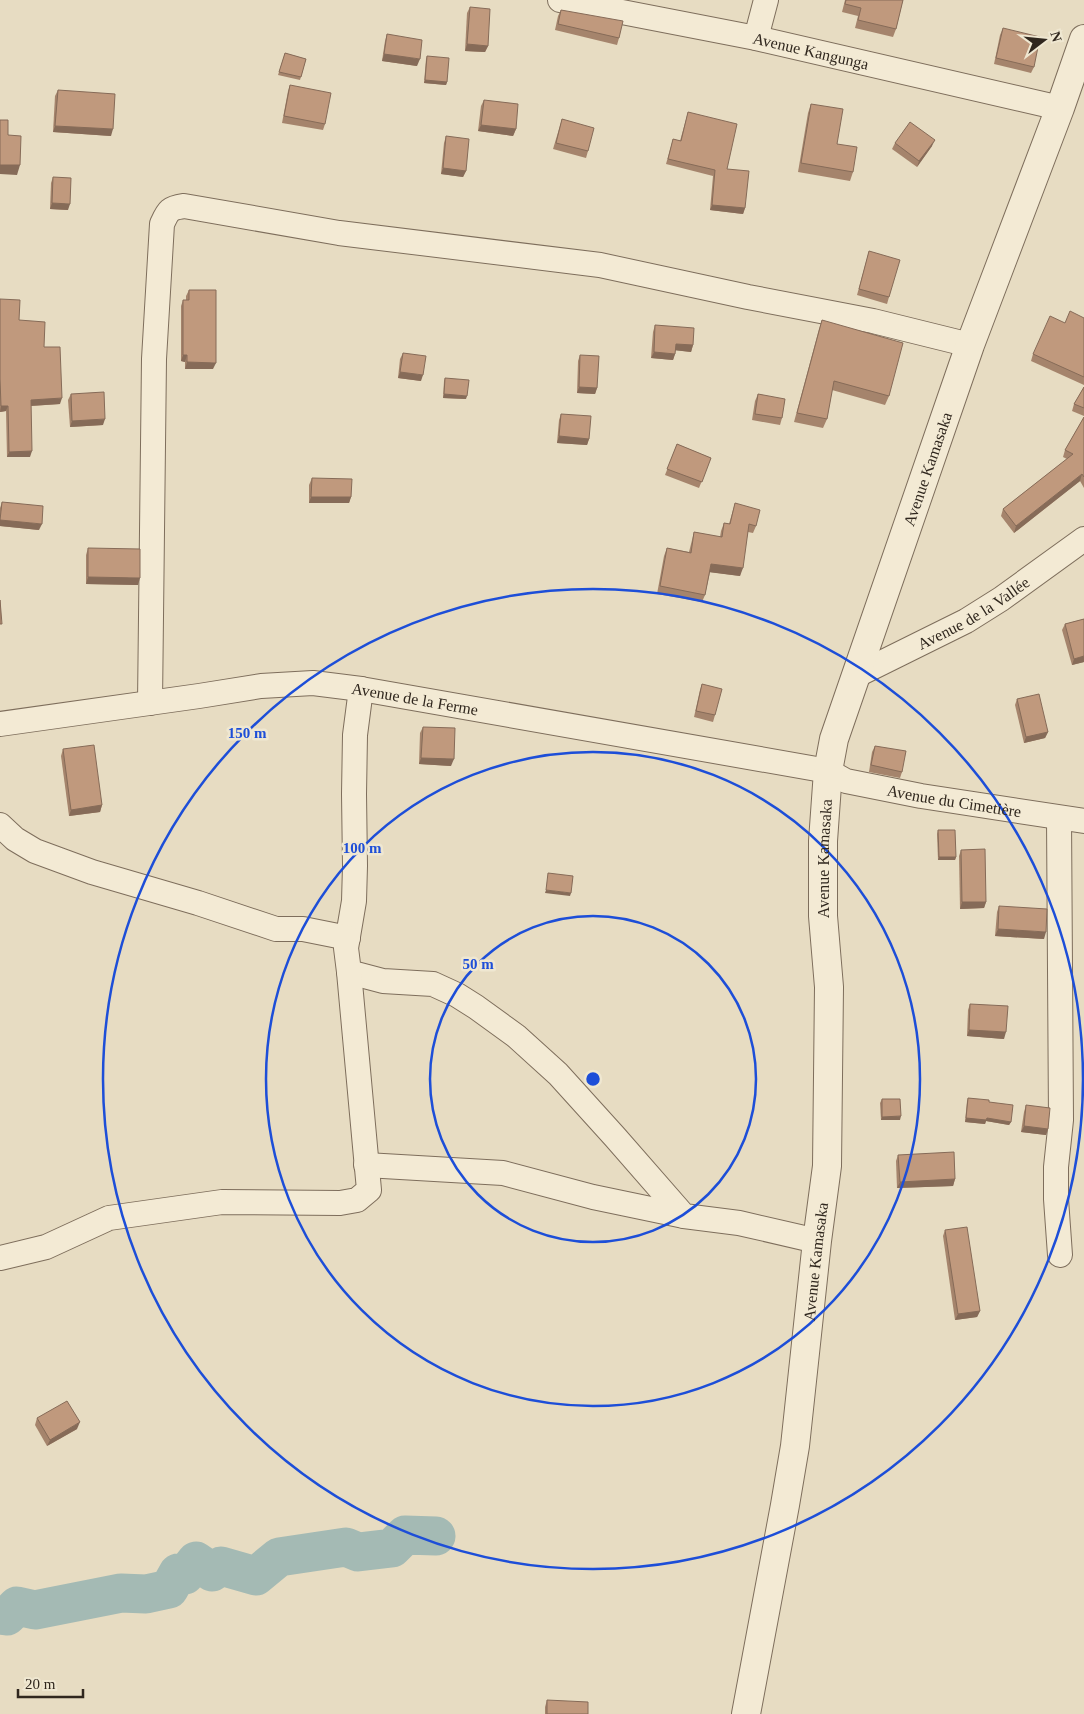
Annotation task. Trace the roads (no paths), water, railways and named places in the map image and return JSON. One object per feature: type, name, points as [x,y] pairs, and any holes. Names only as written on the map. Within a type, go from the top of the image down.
[{"type":"street","name":"Avenue Kangunga","points":[[560,0],[756,38],[1060,108]]},
{"type":"street","points":[[756,38],[766,0]]},
{"type":"street","name":"Avenue Kamasaka","points":[[746,1714],[795,1446],[827,1166],[829,997],[824,916],[823,841],[828,771],[839,723],[857,676],[970,345],[1060,108],[1084,39]]},
{"type":"street","points":[[150,703],[154,359],[162,224],[168,212],[174,207],[184,206],[339,233],[600,265],[748,297],[873,321],[970,345]]},
{"type":"street","name":"Avenue de la Vallée","points":[[857,676],[966,621],[1001,599],[1083,541]]},
{"type":"street","name":"Avenue de la Ferme","points":[[0,724],[261,686],[313,683],[360,689],[828,771]]},
{"type":"street","points":[[0,1258],[46,1247],[110,1218],[222,1202],[340,1203],[358,1200],[369,1190],[346,948],[354,900],[355,735],[360,689]]},
{"type":"street","name":"Avenue du Cimetière","points":[[828,771],[846,781],[878,788],[1084,821]]},
{"type":"street","points":[[1059,818],[1061,1120],[1056,1175],[1060,1255]]},
{"type":"street","points":[[0,825],[15,839],[35,851],[92,872],[198,903],[276,929],[303,929],[348,938]]},
{"type":"street","points":[[349,972],[383,981],[433,984],[444,988],[476,1007],[516,1036],[558,1074],[684,1216]]},
{"type":"street","points":[[366,1165],[503,1173],[593,1197],[684,1216],[739,1223],[817,1241]]},
{"type":"waterway","points":[[0,1615],[7,1616],[17,1606],[35,1610],[121,1593],[146,1594],[169,1589],[178,1573],[185,1575],[196,1561],[212,1572],[221,1566],[256,1576],[279,1557],[346,1547],[358,1552],[392,1548],[405,1535],[436,1536]]}]
